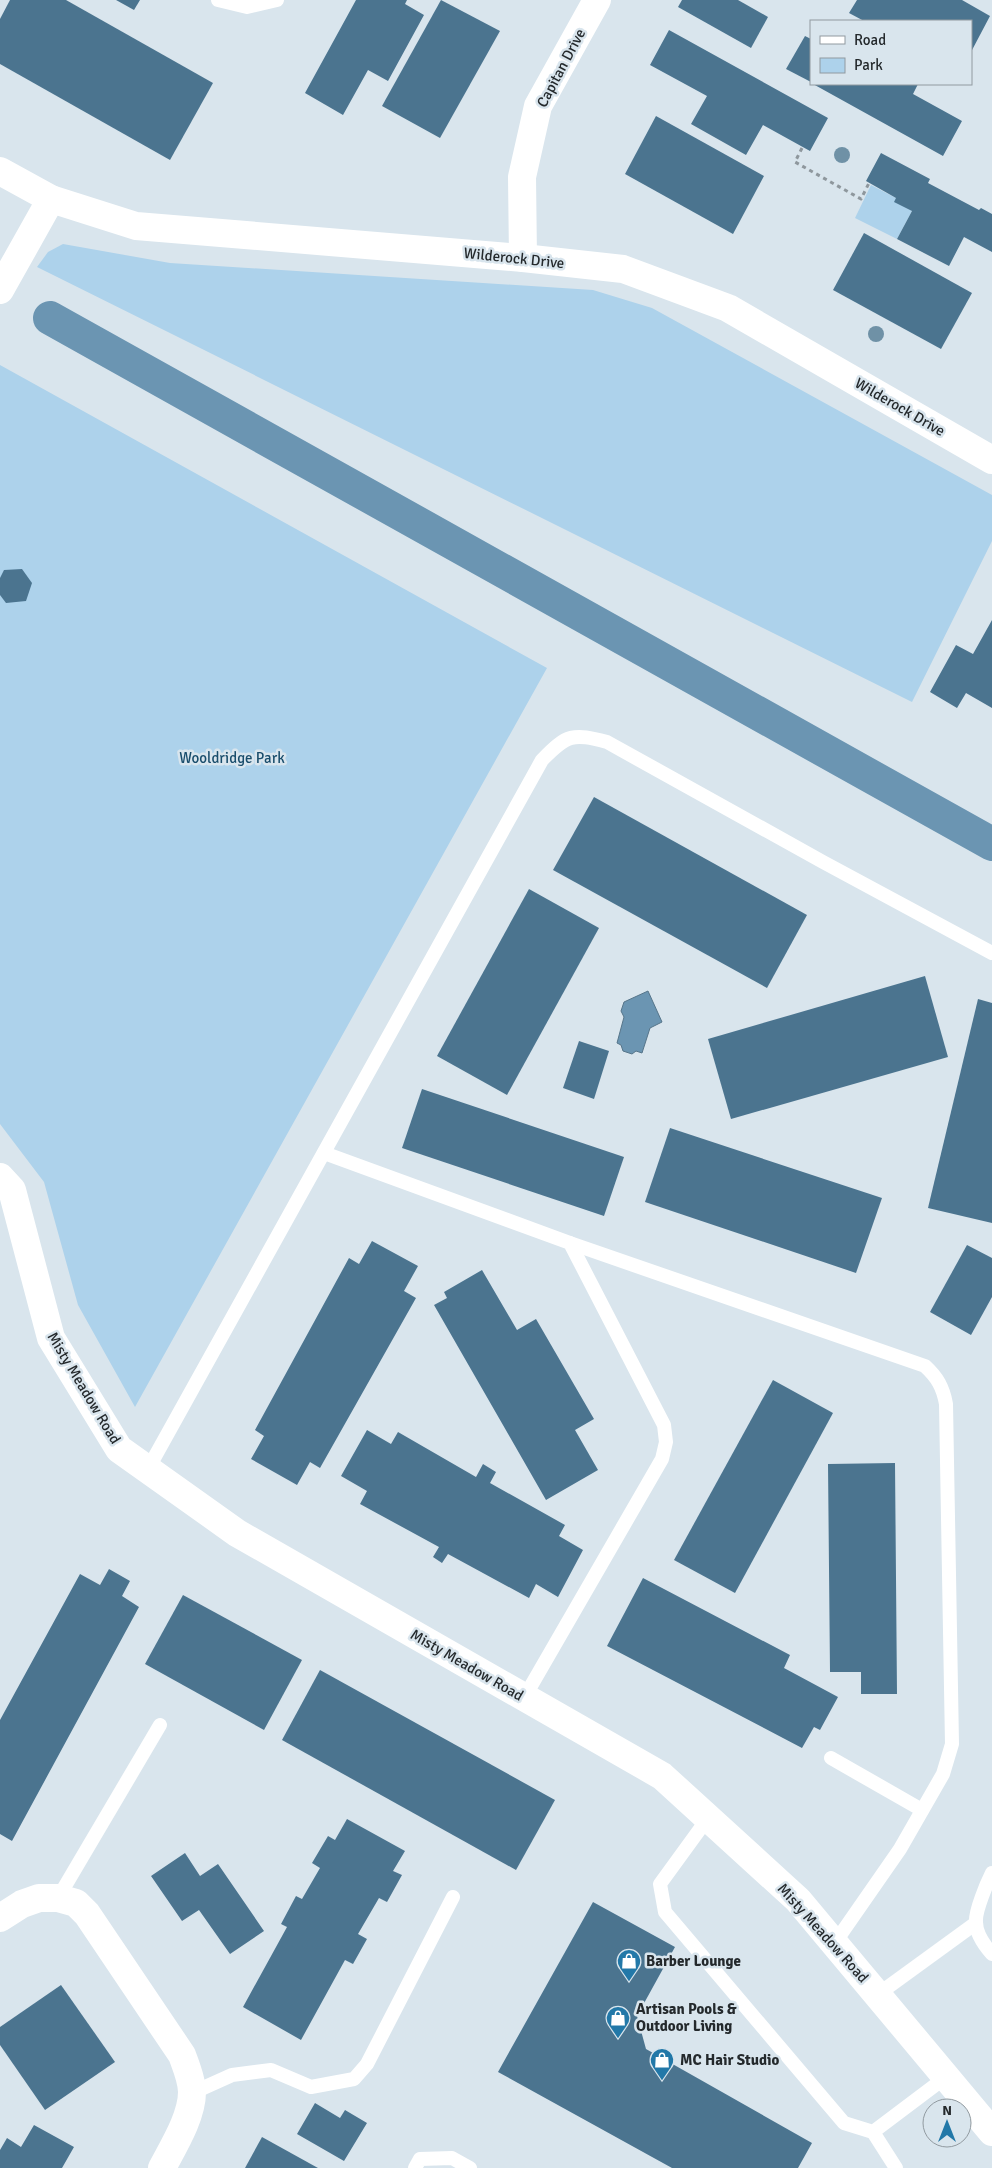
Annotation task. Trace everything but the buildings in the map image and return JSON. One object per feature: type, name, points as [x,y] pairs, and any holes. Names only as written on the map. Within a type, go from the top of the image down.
[{"type":"street","name":"Capitan Drive","points":[[524,258],[522,177],[538,106],[597,0]]},
{"type":"street","name":"Wilderock Drive","points":[[0,171],[51,199],[136,226],[524,258],[623,269],[728,308],[992,460]]},
{"type":"street","points":[[0,290],[51,199]]},
{"type":"street","name":"Misty Meadow Road","points":[[0,1177],[12,1190],[51,1338],[119,1449],[237,1533],[662,1776],[798,1900],[992,2132]]},
{"type":"street","points":[[0,1918],[22,1904],[39,1898],[58,1898],[76,1903],[92,1922],[182,2055],[189,2074],[192,2093],[179,2137],[162,2168]]},
{"type":"lane","points":[[218,0],[248,7],[277,0]]},
{"type":"lane","points":[[148,1468],[542,760],[558,743],[580,735],[608,742],[823,862],[992,953]]},
{"type":"lane","points":[[324,1153],[570,1243],[925,1366],[936,1376],[943,1391],[946,1404],[952,1744],[943,1774],[900,1849],[834,1944]]},
{"type":"lane","points":[[524,1698],[662,1459],[666,1442],[664,1425],[570,1243]]},
{"type":"lane","points":[[58,1898],[160,1725]]},
{"type":"lane","points":[[831,1758],[922,1810]]},
{"type":"lane","points":[[708,1818],[660,1884],[665,1912],[844,2123],[873,2132],[896,2168]]},
{"type":"lane","points":[[992,1873],[985,1886],[976,1922],[985,1946],[992,1954]]},
{"type":"lane","points":[[192,2093],[232,2075],[270,2070],[311,2087],[354,2080],[368,2064],[453,1897]]},
{"type":"lane","points":[[877,1995],[976,1922]]},
{"type":"lane","points":[[873,2132],[946,2077]]},
{"type":"lane","points":[[415,2168],[420,2159],[452,2158],[470,2168]]},
{"type":"path","points":[[802,148],[795,162],[861,199],[868,183]]},
{"type":"green space","points":[[871,185],[896,198],[912,211],[897,239],[855,218]]},
{"type":"green space","points":[[63,244],[170,263],[593,290],[652,308],[992,495],[992,541],[912,702],[37,267],[48,252]]},
{"type":"green space","name":"Wooldridge Park","points":[[0,365],[547,668],[135,1407],[78,1305],[44,1182],[0,1124]]},
{"type":"shaded area","points":[[648,991],[662,1022],[650,1028],[642,1053],[636,1051],[632,1054],[623,1051],[621,1045],[617,1043],[624,1017],[621,1011],[624,1002]]},
{"type":"waterway","points":[[50,318],[992,844]]},
{"type":"place","name":"Barber Lounge","points":[[629,1982]]},
{"type":"place","name":"Artisan Pools & Outdoor Living","points":[[618,2039]]},
{"type":"place","name":"MC Hair Studio","points":[[662,2081]]}]
